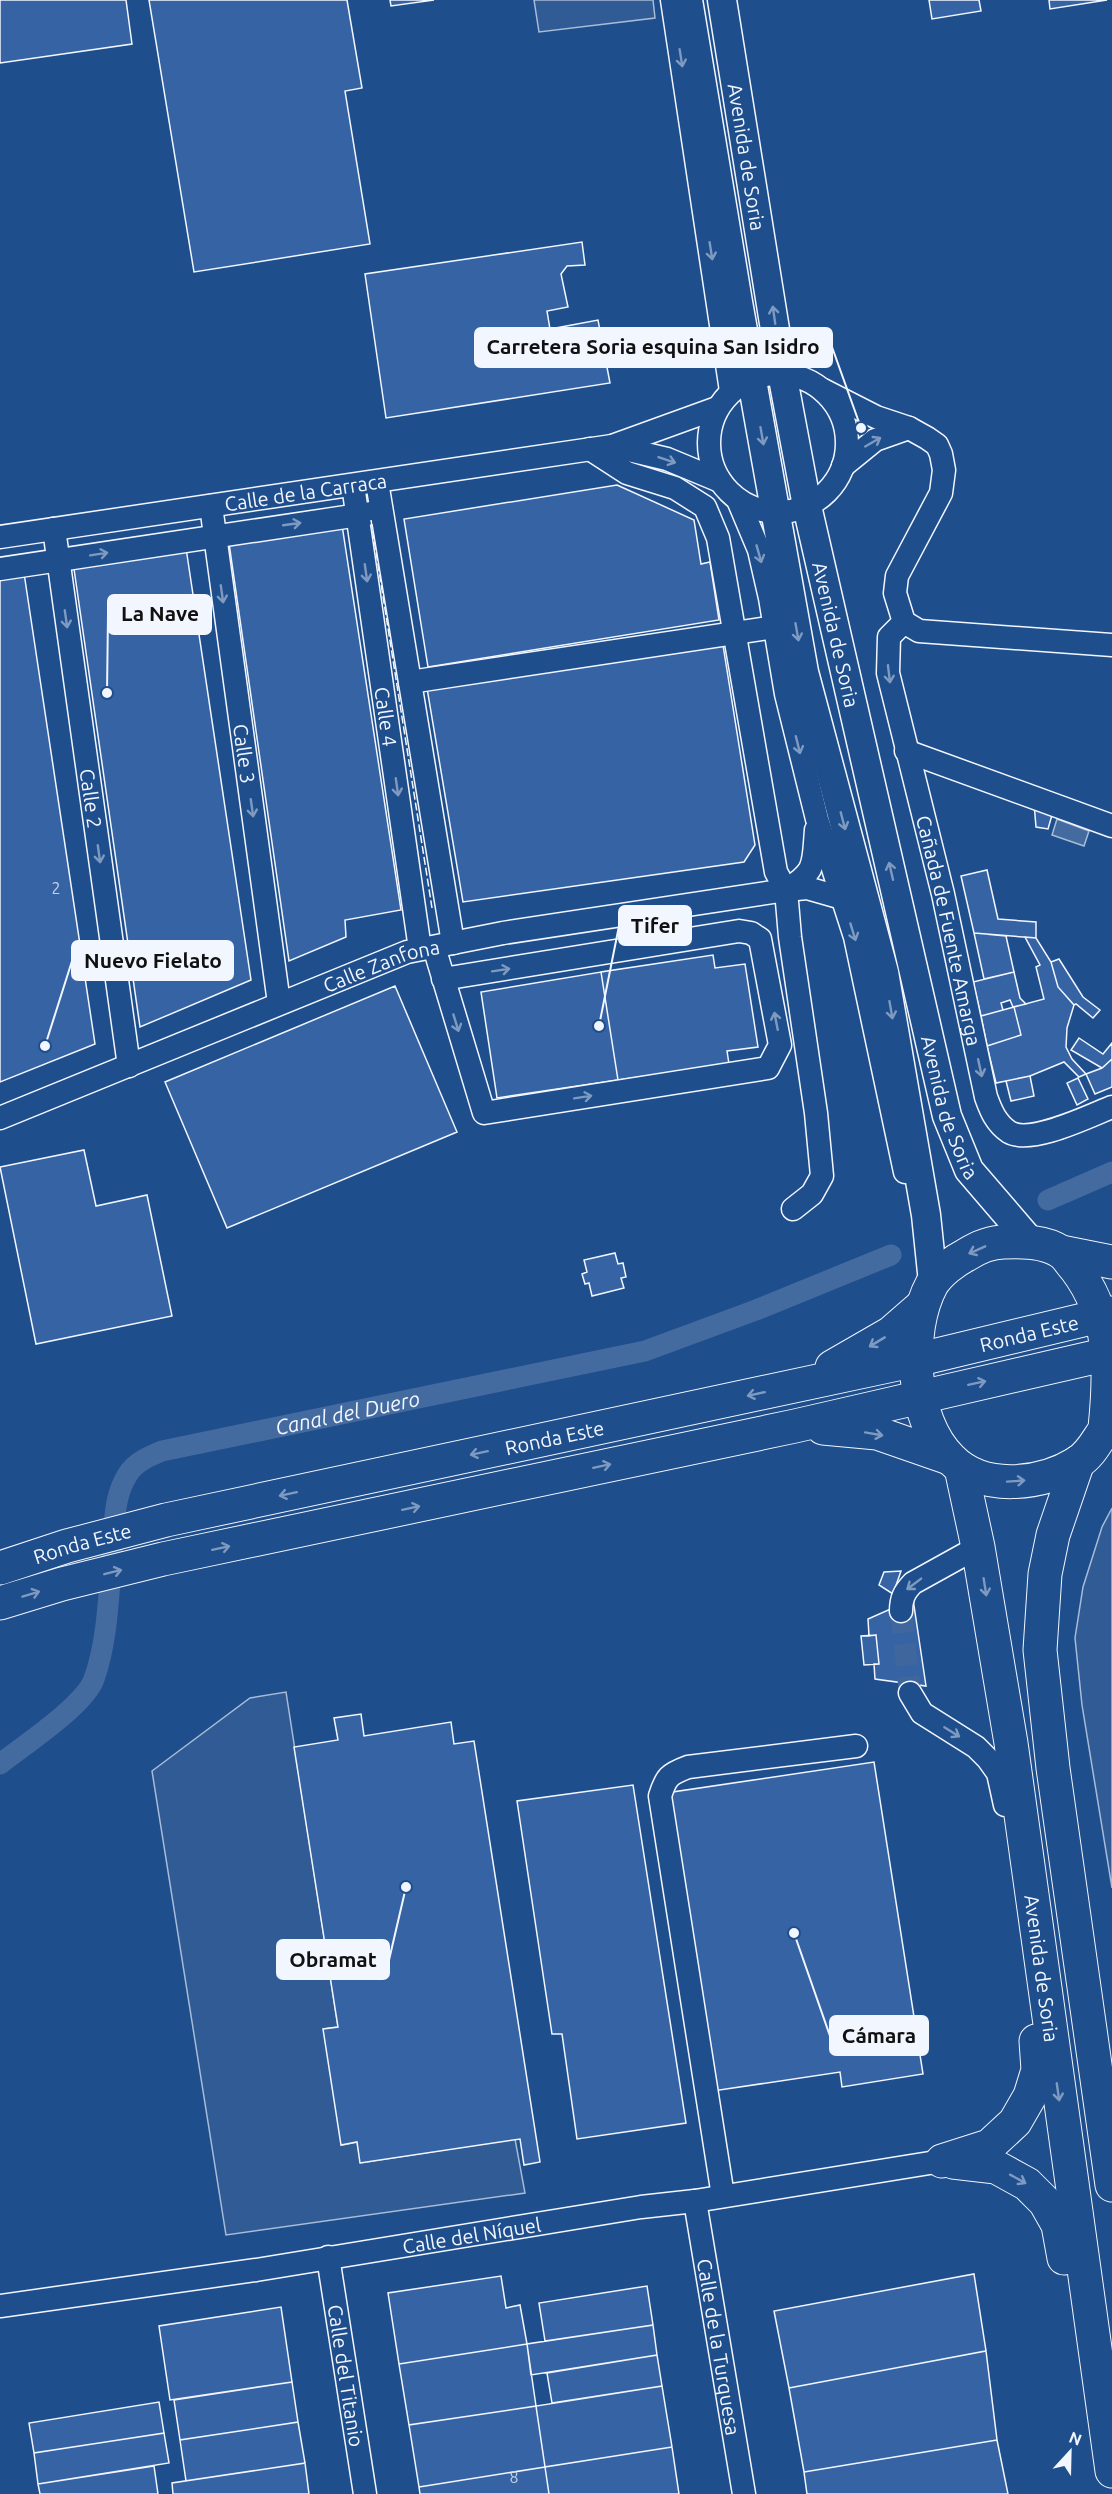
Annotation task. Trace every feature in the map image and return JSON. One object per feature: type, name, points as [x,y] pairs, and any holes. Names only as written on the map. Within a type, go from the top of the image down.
[{"type":"highway","points":[[799,1385],[876,1343],[928,1294],[957,1260],[977,1248],[999,1242],[1030,1241],[1061,1252],[1112,1262]]},
{"type":"highway","name":"Avenida de Soria","points":[[1061,1252],[1088,1283],[1108,1314],[1111,1354],[1110,1380],[1098,1439],[1053,1535],[1045,1574],[1040,1650],[1053,1768],[1112,2185]]},
{"type":"highway","points":[[928,1294],[917,1332],[916,1360],[920,1396],[932,1432],[955,1463]]},
{"type":"highway","name":"Ronda Este","points":[[0,1568],[67,1546],[166,1520],[916,1360],[1108,1314]]},
{"type":"highway","name":"Ronda Este","points":[[0,1603],[62,1584],[163,1559],[795,1426],[1111,1354]]},
{"type":"highway","points":[[795,1426],[878,1433],[955,1463],[988,1480],[1015,1483],[1042,1477],[1098,1439]]},
{"type":"highway","name":"Avenida de Soria","points":[[955,1463],[978,1547],[1011,1743],[1026,1866],[1112,2471]]},
{"type":"highway","points":[[942,2161],[989,2145],[1015,2122],[1030,2096],[1038,2070],[1026,1866]]},
{"type":"highway","points":[[942,2161],[996,2167],[1027,2184],[1045,2202],[1058,2225],[1072,2300],[1096,2360]]},
{"type":"main road","name":"Avenida de Soria","points":[[688,0],[733,392],[775,512],[808,690],[884,972],[926,1215],[928,1294]]},
{"type":"main road","name":"Avenida de Soria","points":[[722,0],[782,373],[807,506],[947,1116],[969,1170],[1030,1241]]},
{"type":"street","name":"Avenida de Soria","points":[[672,0],[733,392]]},
{"type":"street","name":"Calle de la Carraca","points":[[0,537],[601,448],[733,392],[766,374],[782,373]]},
{"type":"street","points":[[782,373],[808,380],[876,417],[909,428],[937,444],[944,470],[941,493],[897,576],[895,593],[904,622],[919,631],[1112,645]]},
{"type":"street","points":[[733,392],[710,428],[708,447],[712,465],[720,481],[738,500],[755,508],[775,512],[807,506],[821,497],[836,481],[843,466],[848,445],[844,420],[835,403],[823,390]]},
{"type":"street","points":[[843,466],[875,440],[909,428]]},
{"type":"street","name":"Calle de la Carraca","points":[[601,448],[667,459],[720,481]]},
{"type":"street","points":[[601,448],[627,473],[675,488],[705,507],[718,538],[776,872],[786,890],[790,937],[816,1113],[822,1176],[813,1194],[793,1209]]},
{"type":"street","points":[[377,482],[410,682],[435,946],[443,979],[484,1113],[768,1068],[780,1045],[760,939],[751,933],[739,932],[443,979]]},
{"type":"street","name":"Calle 4","points":[[353,485],[435,946]]},
{"type":"street","name":"Avenida de Soria","points":[[738,500],[759,550],[786,694],[817,819],[855,937],[907,1181],[926,1215]]},
{"type":"street","name":"Calle 3","points":[[211,506],[279,1003]]},
{"type":"street","points":[[0,570],[382,511]]},
{"type":"street","name":"Calle 2","points":[[54,529],[129,1066]]},
{"type":"street","name":"Cañada de Fuente Amarga","points":[[904,622],[888,638],[888,673],[943,894],[986,1097],[993,1117],[1012,1133],[1035,1136],[1112,1107]]},
{"type":"street","points":[[410,682],[775,627]]},
{"type":"street","points":[[906,751],[1112,826]]},
{"type":"street","name":"Calle Zanfona","points":[[786,890],[805,878],[813,867],[817,819]]},
{"type":"street","name":"Calle Zanfona","points":[[0,1118],[407,952],[503,933],[786,890],[807,888],[842,898]]},
{"type":"street","points":[[689,904],[693,939]]},
{"type":"street","points":[[1098,1439],[1065,1539],[1058,1581],[1053,1649],[1112,2080]]},
{"type":"street","points":[[901,1611],[901,1602],[913,1583],[978,1547]]},
{"type":"street","points":[[910,1693],[922,1713],[976,1747],[998,1773],[1007,1812],[1026,1866]]},
{"type":"street","points":[[723,2196],[660,1796],[664,1782],[673,1772],[688,1767],[856,1746]]},
{"type":"street","name":"Calle del Níquel","points":[[0,2306],[256,2270],[641,2207],[695,2201],[942,2161]]},
{"type":"street","name":"Calle de la Turquesa","points":[[695,2201],[744,2494]]},
{"type":"street","name":"Calle del Titanio","points":[[328,2257],[365,2494]]},
{"type":"shaded area","points":[[534,0],[653,0],[655,18],[539,32]]},
{"type":"shaded area","points":[[1057,819],[1089,831],[1084,846],[1052,835]]},
{"type":"shaded area","points":[[1112,1508],[1112,1888],[1082,1705],[1075,1638],[1083,1587],[1102,1527]]},
{"type":"shaded area","points":[[286,1692],[338,2027],[324,2029],[342,2145],[357,2142],[361,2163],[515,2139],[525,2193],[226,2235],[152,1771],[250,1698]]},
{"type":"building","points":[[0,0],[126,0],[132,44],[0,63]]},
{"type":"building","points":[[149,0],[347,0],[362,88],[345,91],[370,244],[194,272]]},
{"type":"building","points":[[390,0],[434,0],[391,6]]},
{"type":"building","points":[[929,0],[979,0],[981,11],[932,19]]},
{"type":"building","points":[[1049,0],[1107,0],[1050,9]]},
{"type":"building","points":[[582,242],[585,265],[567,266],[561,274],[568,307],[547,311],[550,329],[598,320],[610,383],[386,418],[365,274]]},
{"type":"building","points":[[617,485],[694,520],[701,564],[710,562],[719,620],[428,667],[404,519]]},
{"type":"building","points":[[342,525],[401,910],[345,920],[346,937],[289,961],[229,543]]},
{"type":"building","points":[[186,548],[251,980],[140,1027],[73,562]]},
{"type":"building","points":[[24,573],[95,1044],[0,1082],[0,576]]},
{"type":"building","points":[[722,639],[755,845],[744,862],[463,902],[427,688]]},
{"type":"building","points":[[1034,803],[1054,808],[1048,829],[1036,827]]},
{"type":"building","points":[[987,870],[998,919],[1036,922],[1036,938],[974,933],[961,876]]},
{"type":"building","points":[[974,933],[1006,936],[1014,972],[984,979]]},
{"type":"building","points":[[1025,937],[1036,938],[1051,962],[1058,987],[1074,1005],[1067,1028],[1066,1047],[1072,1059],[1086,1074],[1079,1077],[1064,1062],[1030,1076],[996,1083],[987,1046],[1021,1035],[1014,1007],[1044,999],[1036,967],[1040,965]]},
{"type":"building","points":[[713,955],[715,968],[745,964],[758,1047],[727,1051],[729,1064],[618,1080],[601,972]]},
{"type":"building","points":[[1059,959],[1083,997],[1100,1010],[1093,1018],[1076,1004],[1074,1005],[1058,987],[1051,962]]},
{"type":"building","points":[[601,972],[618,1080],[497,1098],[481,992]]},
{"type":"building","points":[[1014,972],[1020,998],[1026,1004],[1013,1007],[1010,1000],[1001,1003],[1003,1010],[981,1016],[973,982]]},
{"type":"building","points":[[395,986],[457,1132],[227,1228],[165,1082]]},
{"type":"building","points":[[1014,1007],[1021,1035],[987,1046],[981,1016]]},
{"type":"building","points":[[1079,1038],[1103,1054],[1112,1043],[1112,1059],[1102,1068],[1071,1050]]},
{"type":"building","points":[[1112,1059],[1112,1087],[1095,1094],[1086,1074],[1102,1068]]},
{"type":"building","points":[[1030,1076],[1034,1096],[1011,1101],[1006,1081]]},
{"type":"building","points":[[1078,1078],[1088,1099],[1077,1105],[1067,1083]]},
{"type":"building","points":[[84,1150],[96,1206],[147,1195],[172,1316],[36,1344],[0,1167]]},
{"type":"building","points":[[615,1253],[618,1264],[623,1263],[626,1277],[621,1278],[624,1288],[592,1296],[589,1283],[585,1284],[582,1274],[587,1272],[584,1260]]},
{"type":"building","points":[[901,1571],[893,1594],[879,1585],[884,1572]]},
{"type":"building","points":[[913,1599],[926,1686],[875,1679],[874,1664],[879,1664],[876,1635],[869,1636],[868,1619]]},
{"type":"building","points":[[876,1635],[879,1664],[864,1665],[861,1636]]},
{"type":"building","points":[[361,1714],[364,1736],[451,1722],[454,1744],[474,1741],[540,2162],[524,2165],[520,2139],[360,2163],[357,2142],[341,2145],[323,2029],[338,2027],[294,1747],[338,1740],[334,1718]]},
{"type":"building","points":[[874,1762],[923,2074],[842,2087],[840,2072],[713,2091],[666,1793]]},
{"type":"building","points":[[633,1785],[686,2123],[577,2139],[562,2034],[552,2034],[517,1801]]},
{"type":"building","points":[[974,2274],[986,2351],[789,2388],[774,2311]]},
{"type":"building","points":[[501,2276],[506,2308],[520,2305],[527,2344],[399,2364],[388,2293]]},
{"type":"building","points":[[647,2286],[653,2325],[545,2341],[539,2303]]},
{"type":"building","points":[[281,2307],[292,2382],[170,2400],[159,2326]]},
{"type":"building","points":[[653,2325],[657,2355],[531,2375],[527,2344]]},
{"type":"building","points":[[527,2344],[536,2406],[409,2425],[399,2364]]},
{"type":"building","points":[[986,2351],[997,2440],[804,2472],[789,2388]]},
{"type":"building","points":[[657,2355],[662,2386],[552,2403],[547,2373]]},
{"type":"building","points":[[292,2382],[298,2422],[180,2440],[174,2400]]},
{"type":"building","points":[[662,2386],[672,2447],[545,2467],[536,2406]]},
{"type":"building","points":[[159,2402],[164,2433],[34,2453],[29,2423]]},
{"type":"building","points":[[536,2406],[545,2467],[419,2487],[409,2425]]},
{"type":"building","points":[[298,2422],[305,2463],[186,2481],[180,2440]]},
{"type":"building","points":[[164,2433],[169,2463],[38,2484],[34,2453]]},
{"type":"building","points":[[997,2440],[1008,2494],[807,2494],[804,2472]]},
{"type":"building","points":[[672,2447],[679,2494],[549,2494],[545,2467]]},
{"type":"building","points":[[305,2463],[309,2494],[173,2494],[172,2483]]},
{"type":"building","points":[[154,2466],[158,2494],[40,2494],[38,2484]]},
{"type":"building","points":[[545,2467],[549,2494],[420,2494],[419,2487]]},
{"type":"waterway","name":"Canal del Duero","points":[[1048,1200],[1112,1172]]},
{"type":"waterway","name":"Canal del Duero","points":[[0,1764],[66,1713],[79,1701],[94,1679],[106,1628],[116,1505],[128,1474],[143,1460],[162,1451],[645,1351],[756,1310],[891,1255]]},
{"type":"tunnel","points":[[901,1611],[910,1693]]},
{"type":"fence","points":[[371,520],[432,908]]},
{"type":"place","name":"Carretera Soria esquina San Isidro","points":[[861,428]]},
{"type":"place","name":"La Nave","points":[[107,693]]},
{"type":"place","name":"Tifer","points":[[599,1026]]},
{"type":"place","name":"Nuevo Fielato","points":[[45,1046]]},
{"type":"place","name":"Obramat","points":[[406,1887]]},
{"type":"place","name":"Cámara","points":[[794,1933]]}]
